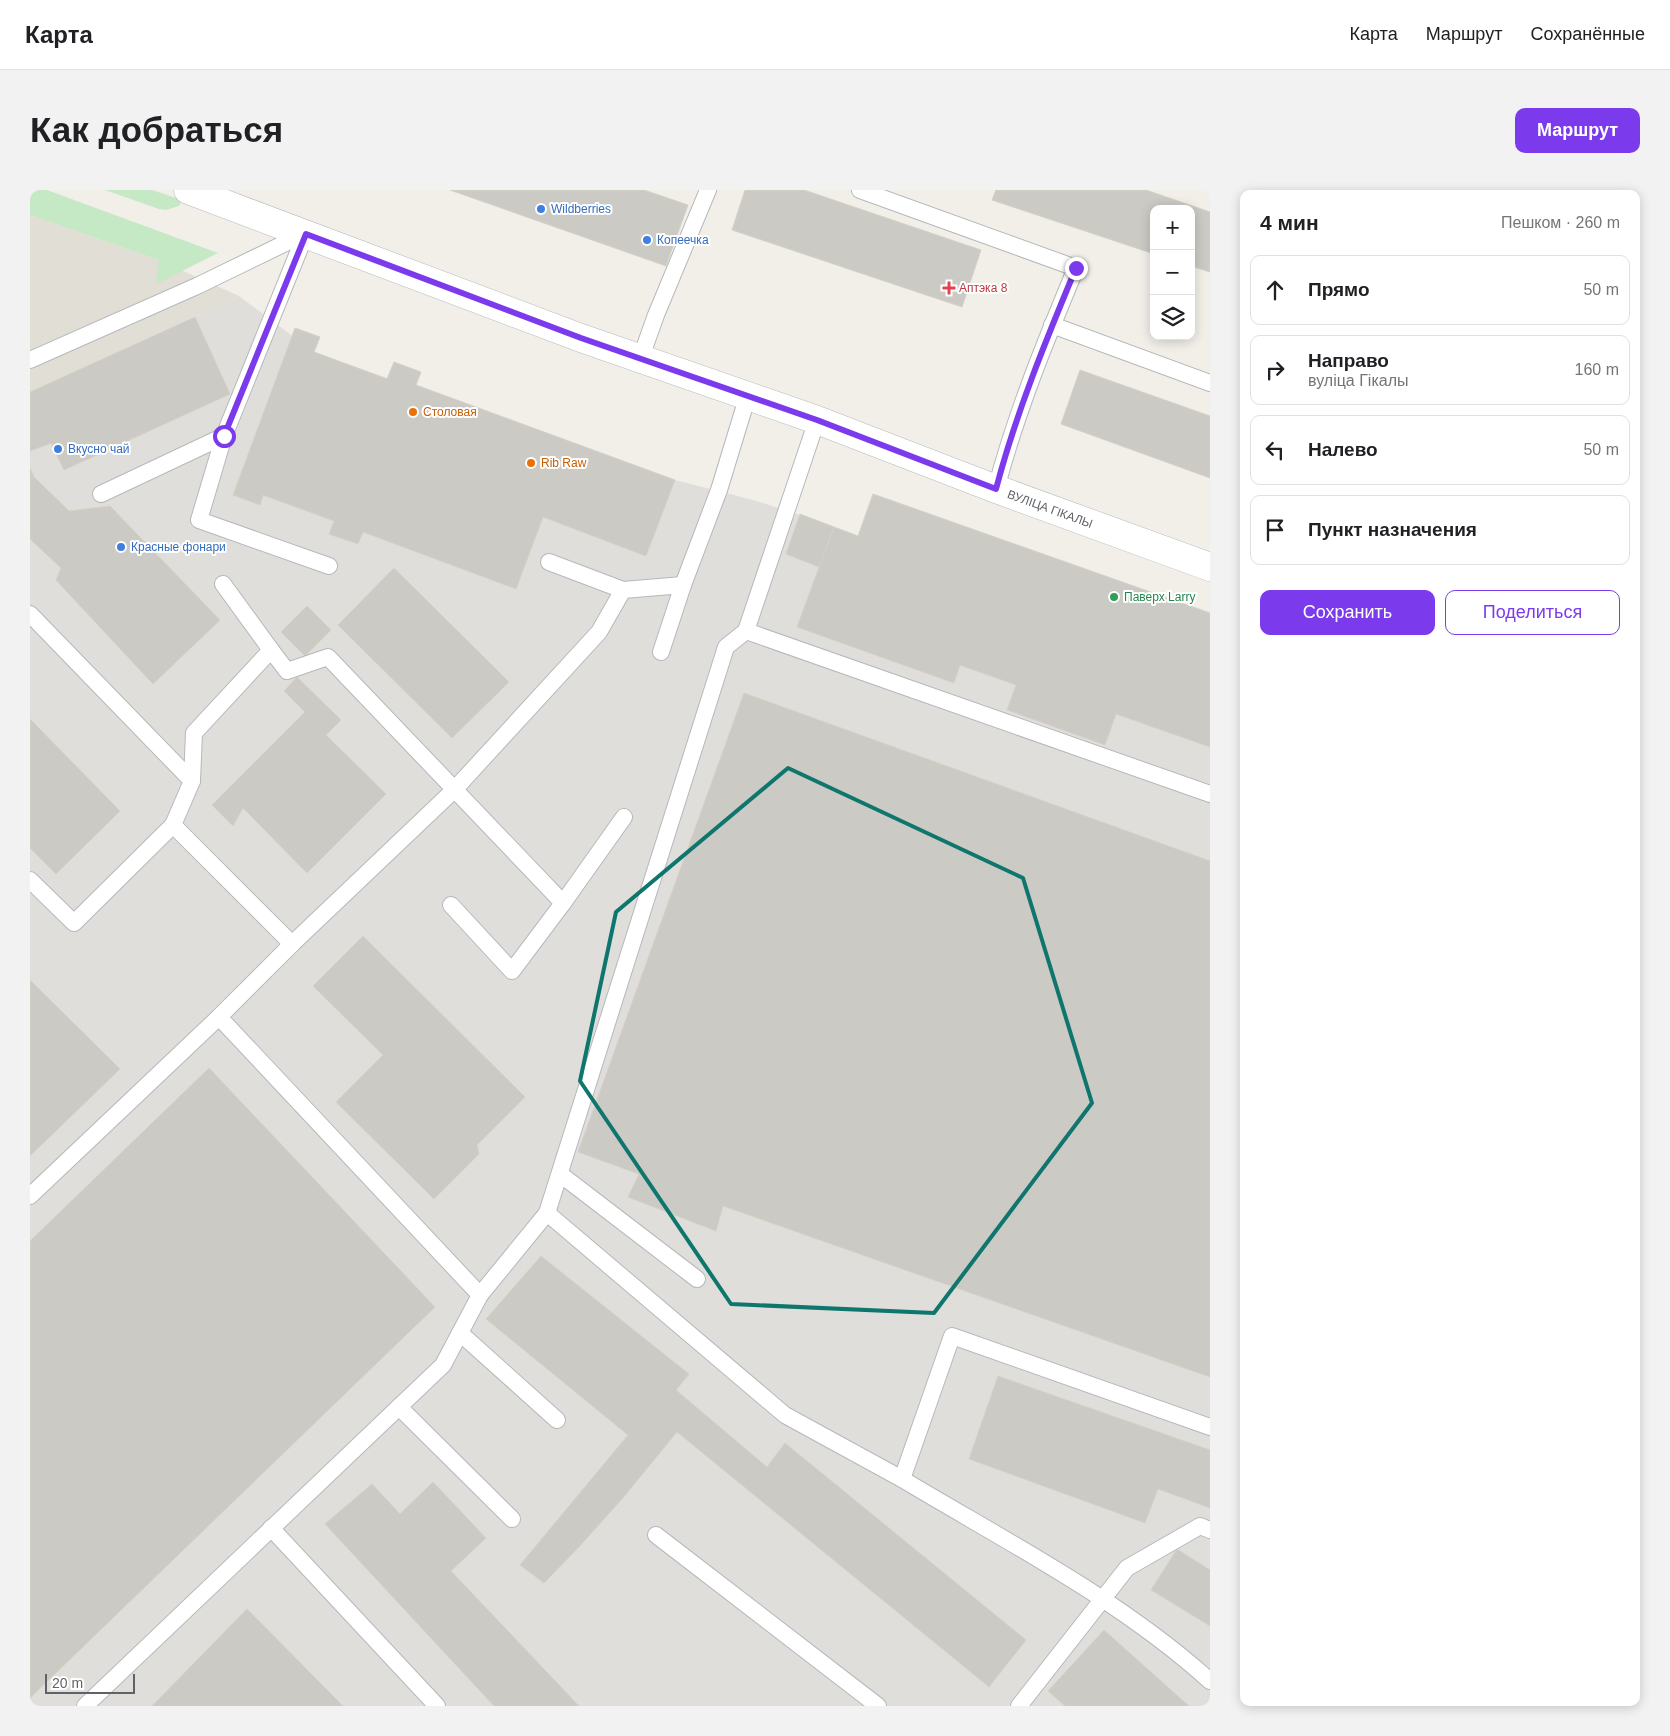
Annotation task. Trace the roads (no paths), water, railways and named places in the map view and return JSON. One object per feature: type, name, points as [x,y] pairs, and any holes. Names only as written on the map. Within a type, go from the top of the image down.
[{"type":"street","name":"ВУЛІЦА ГІКАЛЫ","points":[[188,190],[581,338],[817,420],[996,489],[1210,567]]},
{"type":"lane","points":[[641,358],[656,315],[707,190]]},
{"type":"lane","points":[[860,190],[1076,268],[1008,444],[996,489]]},
{"type":"lane","points":[[30,360],[197,286],[306,234]]},
{"type":"lane","points":[[306,234],[224,436],[199,520],[329,566]]},
{"type":"lane","points":[[1052,326],[1210,383]]},
{"type":"lane","points":[[661,652],[682,585],[719,490],[748,395]]},
{"type":"lane","points":[[85,1706],[443,1365],[480,1295],[547,1213],[726,647],[746,631],[817,420]]},
{"type":"lane","points":[[101,494],[224,436]]},
{"type":"lane","points":[[549,562],[623,590],[682,585]]},
{"type":"lane","points":[[223,584],[287,671],[328,657],[563,903]]},
{"type":"lane","points":[[30,1196],[454,790],[599,632],[623,590]]},
{"type":"lane","points":[[30,614],[192,781]]},
{"type":"lane","points":[[746,631],[1210,794]]},
{"type":"lane","points":[[30,880],[74,922],[173,825],[192,781],[194,733],[271,650]]},
{"type":"lane","points":[[451,905],[512,971],[624,817]]},
{"type":"lane","points":[[173,825],[292,944]]},
{"type":"lane","points":[[219,1017],[480,1295]]},
{"type":"lane","points":[[560,1174],[697,1279]]},
{"type":"lane","points":[[547,1213],[785,1415],[902,1479],[1104,1599],[1181,1655],[1210,1681]]},
{"type":"lane","points":[[460,1333],[557,1420]]},
{"type":"lane","points":[[902,1479],[952,1336],[1210,1427]]},
{"type":"lane","points":[[399,1407],[512,1519]]},
{"type":"lane","points":[[1022,1705],[1128,1568],[1200,1526],[1210,1530]]},
{"type":"lane","points":[[272,1528],[438,1706]]},
{"type":"lane","points":[[656,1535],[878,1706]]},
{"type":"place","name":"Wildberries","points":[[541,209]]},
{"type":"place","name":"Копеечка","points":[[647,240]]},
{"type":"place","name":"Аптэка 8","points":[[949,288]]},
{"type":"place","name":"Столовая","points":[[413,412]]},
{"type":"place","name":"Вкусно чай","points":[[58,449]]},
{"type":"place","name":"Rib Raw","points":[[531,463]]},
{"type":"place","name":"Красные фонари","points":[[121,547]]},
{"type":"place","name":"Паверх Larry","points":[[1114,597]]}]
